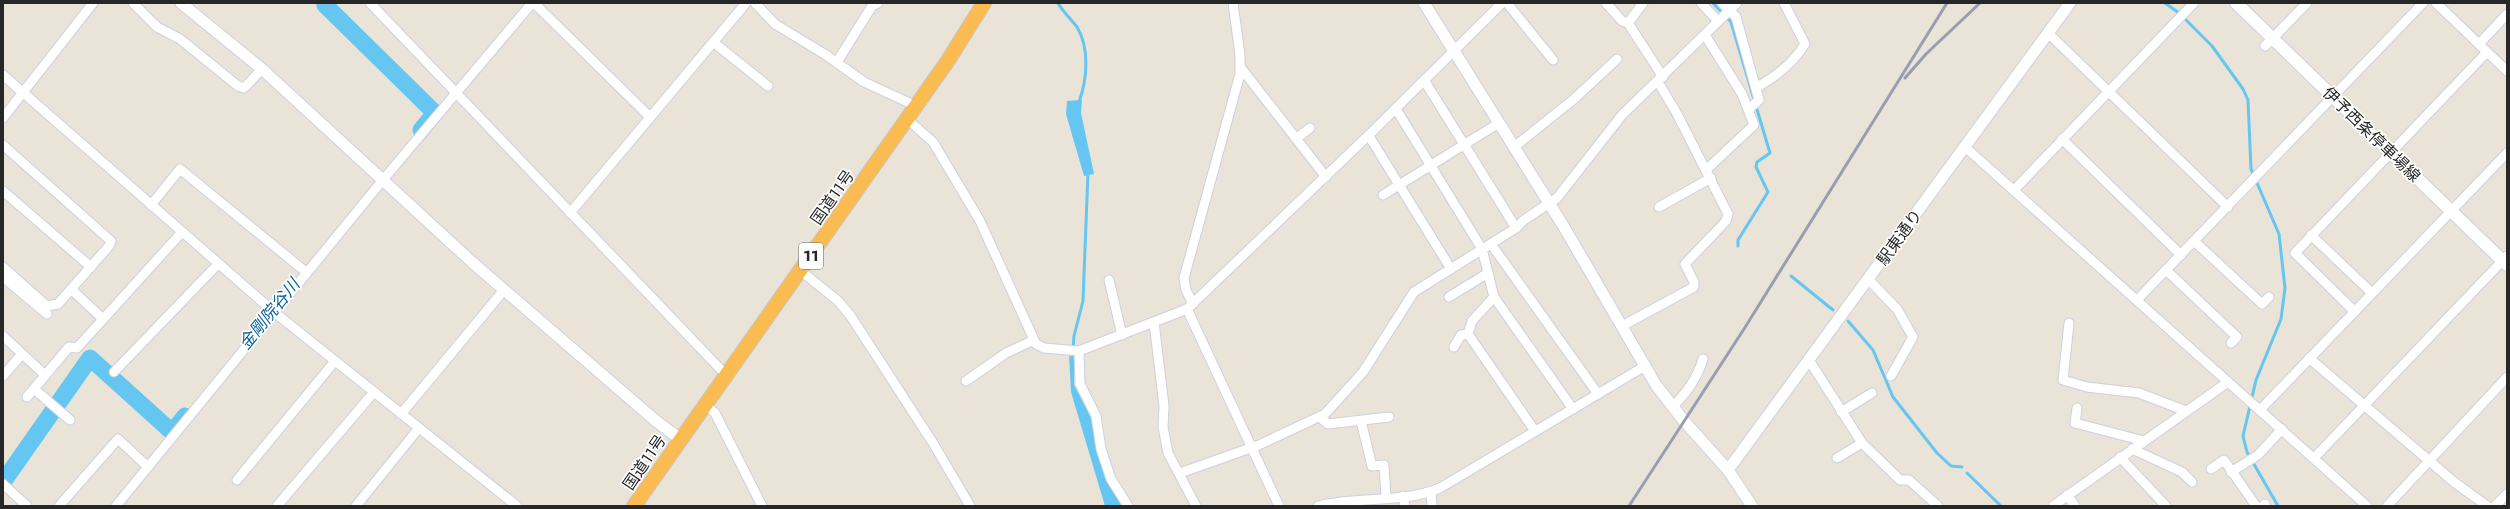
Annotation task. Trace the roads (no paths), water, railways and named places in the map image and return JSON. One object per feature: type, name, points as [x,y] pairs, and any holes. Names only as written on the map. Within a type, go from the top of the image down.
[{"type":"highway","name":"国道11号","points":[[634,506],[680,438],[801,271],[947,62],[984,3]]},
{"type":"main road","name":"伊予西条停車場線","points":[[2236,3],[2269,42],[2334,97],[2451,211],[2506,261]]},
{"type":"street","points":[[3,118],[93,3]]},
{"type":"street","points":[[133,3],[156,27],[180,39],[238,86],[244,88],[262,69]]},
{"type":"street","points":[[180,3],[262,69],[382,181],[504,290],[656,421],[680,438]]},
{"type":"street","points":[[370,3],[726,375]]},
{"type":"street","points":[[116,506],[306,272],[533,3],[650,117]]},
{"type":"street","points":[[570,212],[746,3]]},
{"type":"street","points":[[755,3],[775,24],[837,62],[864,82],[916,106]]},
{"type":"street","points":[[837,62],[872,6],[878,3]]},
{"type":"street","points":[[1233,3],[1241,68],[1184,278],[1190,306],[1251,447],[1279,506]]},
{"type":"street","points":[[1424,3],[1549,203],[1645,366],[1672,407],[1728,470],[1752,506]]},
{"type":"street","points":[[907,119],[933,142],[980,220],[1038,347],[1075,351],[1122,335],[1190,306],[1369,136],[1502,3]]},
{"type":"street","points":[[1507,3],[1553,60]]},
{"type":"street","points":[[1606,3],[1622,21],[1628,23],[1660,79],[1728,214],[1726,221],[1685,264],[1694,282],[1694,287],[1622,326]]},
{"type":"street","points":[[1628,23],[1643,3]]},
{"type":"street","points":[[1701,3],[1725,15],[1736,17],[1757,87],[1759,100],[1750,109]]},
{"type":"street","points":[[1722,3],[1725,15]]},
{"type":"street","points":[[1180,473],[1251,447],[1320,417],[1338,400],[1363,372],[1414,292],[1516,228],[1524,220],[1557,198],[1622,115],[1737,3]]},
{"type":"street","points":[[1757,87],[1770,80],[1799,55],[1805,44],[1784,3]]},
{"type":"street","name":"駅東通り","points":[[1728,470],[2070,3]]},
{"type":"street","points":[[2014,190],[2194,3]]},
{"type":"street","points":[[2269,42],[2307,3]]},
{"type":"street","points":[[2137,300],[2423,3]]},
{"type":"street","points":[[2436,3],[2507,71]]},
{"type":"street","points":[[2479,44],[2507,14]]},
{"type":"street","points":[[2048,33],[2108,93],[2228,207]]},
{"type":"street","points":[[1659,207],[1709,174],[1754,125],[1750,109],[1742,94],[1705,35]]},
{"type":"street","points":[[713,42],[768,86]]},
{"type":"street","points":[[2354,311],[2295,253],[2487,52]]},
{"type":"street","points":[[1514,147],[1574,99],[1617,59]]},
{"type":"street","points":[[1241,68],[1326,177]]},
{"type":"street","points":[[3,75],[274,312],[516,506]]},
{"type":"street","points":[[1424,80],[1516,228]]},
{"type":"street","points":[[1396,109],[1482,249],[1494,296],[1573,409]]},
{"type":"street","points":[[1383,195],[1499,123]]},
{"type":"street","points":[[1297,138],[1310,128]]},
{"type":"street","points":[[1369,136],[1451,269]]},
{"type":"street","points":[[2062,139],[2181,255]]},
{"type":"street","points":[[3,145],[108,236],[111,241],[109,246],[58,304],[47,306],[3,267]]},
{"type":"street","points":[[1965,147],[2367,506]]},
{"type":"street","points":[[2260,410],[2507,153]]},
{"type":"street","points":[[151,205],[180,169],[306,272]]},
{"type":"street","points":[[3,191],[90,267]]},
{"type":"street","points":[[27,397],[69,347],[77,348],[182,232]]},
{"type":"street","points":[[2311,235],[2372,293]]},
{"type":"street","points":[[2194,241],[2262,304],[2269,297]]},
{"type":"street","points":[[1491,244],[1598,394]]},
{"type":"street","points":[[2314,458],[2506,261]]},
{"type":"street","points":[[114,372],[218,264]]},
{"type":"street","points":[[2166,270],[2237,337],[2231,343]]},
{"type":"street","points":[[801,271],[838,301],[850,315],[933,443],[970,506]]},
{"type":"street","points":[[1449,297],[1488,273]]},
{"type":"street","points":[[3,277],[47,314]]},
{"type":"street","points":[[1868,279],[1897,310],[1913,337],[1891,376]]},
{"type":"street","points":[[1109,280],[1122,335]]},
{"type":"street","points":[[71,289],[103,319]]},
{"type":"street","points":[[401,414],[504,290]]},
{"type":"street","points":[[1468,334],[1472,321],[1494,296]]},
{"type":"street","points":[[1154,322],[1164,406],[1163,427],[1168,453],[1180,473],[1196,506]]},
{"type":"street","points":[[2069,323],[2063,380],[2087,387],[2139,393],[2186,411]]},
{"type":"street","points":[[1454,347],[1461,335],[1468,334]]},
{"type":"street","points":[[1468,334],[1535,431]]},
{"type":"street","points":[[3,336],[45,375]]},
{"type":"street","points":[[966,380],[1001,356],[1034,340]]},
{"type":"street","points":[[1075,351],[1080,384],[1096,416],[1100,449],[1111,479],[1128,506]]},
{"type":"street","points":[[3,376],[22,354]]},
{"type":"street","points":[[2309,358],[2429,461],[2487,506]]},
{"type":"street","points":[[1672,407],[1684,395],[1698,374],[1703,359]]},
{"type":"street","points":[[1809,360],[1862,443],[1900,480],[1909,480],[1938,506]]},
{"type":"street","points":[[237,480],[335,361]]},
{"type":"street","points":[[1318,506],[1358,503],[1386,497],[1431,492],[1645,366]]},
{"type":"street","points":[[2387,506],[2507,378]]},
{"type":"street","points":[[2053,506],[2120,457],[2228,382]]},
{"type":"street","points":[[34,388],[70,420]]},
{"type":"street","points":[[277,506],[374,392]]},
{"type":"street","points":[[1842,412],[1872,393]]},
{"type":"street","points":[[705,404],[715,413],[762,506]]},
{"type":"street","points":[[2077,408],[2075,423],[2144,441]]},
{"type":"street","points":[[1320,417],[1328,424],[1389,417]]},
{"type":"street","points":[[1361,421],[1372,466],[1384,465],[1386,497]]},
{"type":"street","points":[[356,506],[420,428]]},
{"type":"street","points":[[2232,472],[2258,455],[2282,429]]},
{"type":"street","points":[[59,506],[118,440],[148,467]]},
{"type":"street","points":[[1837,458],[1862,443]]},
{"type":"street","points":[[2132,449],[2182,472],[2192,482]]},
{"type":"street","points":[[2120,457],[2166,506]]},
{"type":"street","points":[[2211,469],[2224,460],[2256,506]]},
{"type":"street","points":[[3,484],[27,506]]},
{"type":"street","points":[[1431,492],[1432,506]]},
{"type":"street","points":[[2495,506],[2507,494]]},
{"type":"street","points":[[2067,495],[2075,506]]},
{"type":"street","points":[[1403,496],[1405,506]]},
{"type":"water","points":[[1082,100],[1081,113],[1094,174],[1084,176],[1066,114],[1067,101]]},
{"type":"water","points":[[1069,355],[1075,361],[1074,385],[1093,420],[1095,443],[1107,481],[1123,506],[1105,506],[1071,392]]},
{"type":"waterway","name":"金剛院谷川","points":[[326,3],[325,5],[435,113],[421,130]]},
{"type":"waterway","points":[[1058,3],[1077,27],[1084,44],[1086,64],[1084,84],[1079,102]]},
{"type":"waterway","points":[[1713,3],[1731,22],[1770,153],[1757,162],[1756,167],[1768,192],[1738,240],[1738,246]]},
{"type":"waterway","points":[[2165,3],[2179,13],[2212,46],[2243,89],[2248,100],[2251,169],[2279,234],[2285,288],[2281,319],[2256,380],[2243,436],[2247,452],[2278,506]]},
{"type":"waterway","points":[[1072,361],[1074,336],[1083,301],[1088,172]]},
{"type":"waterway","points":[[1791,276],[1833,310]]},
{"type":"waterway","points":[[1848,321],[1873,350],[1893,397],[1937,453],[1951,466],[1962,467]]},
{"type":"waterway","name":"金剛院谷川","points":[[3,482],[90,358],[172,432],[185,416]]},
{"type":"waterway","points":[[1967,473],[2001,506]]},
{"type":"railway","points":[[1629,506],[1744,329],[1947,3]]},
{"type":"railway","points":[[1905,78],[1926,54],[1980,3]]}]
